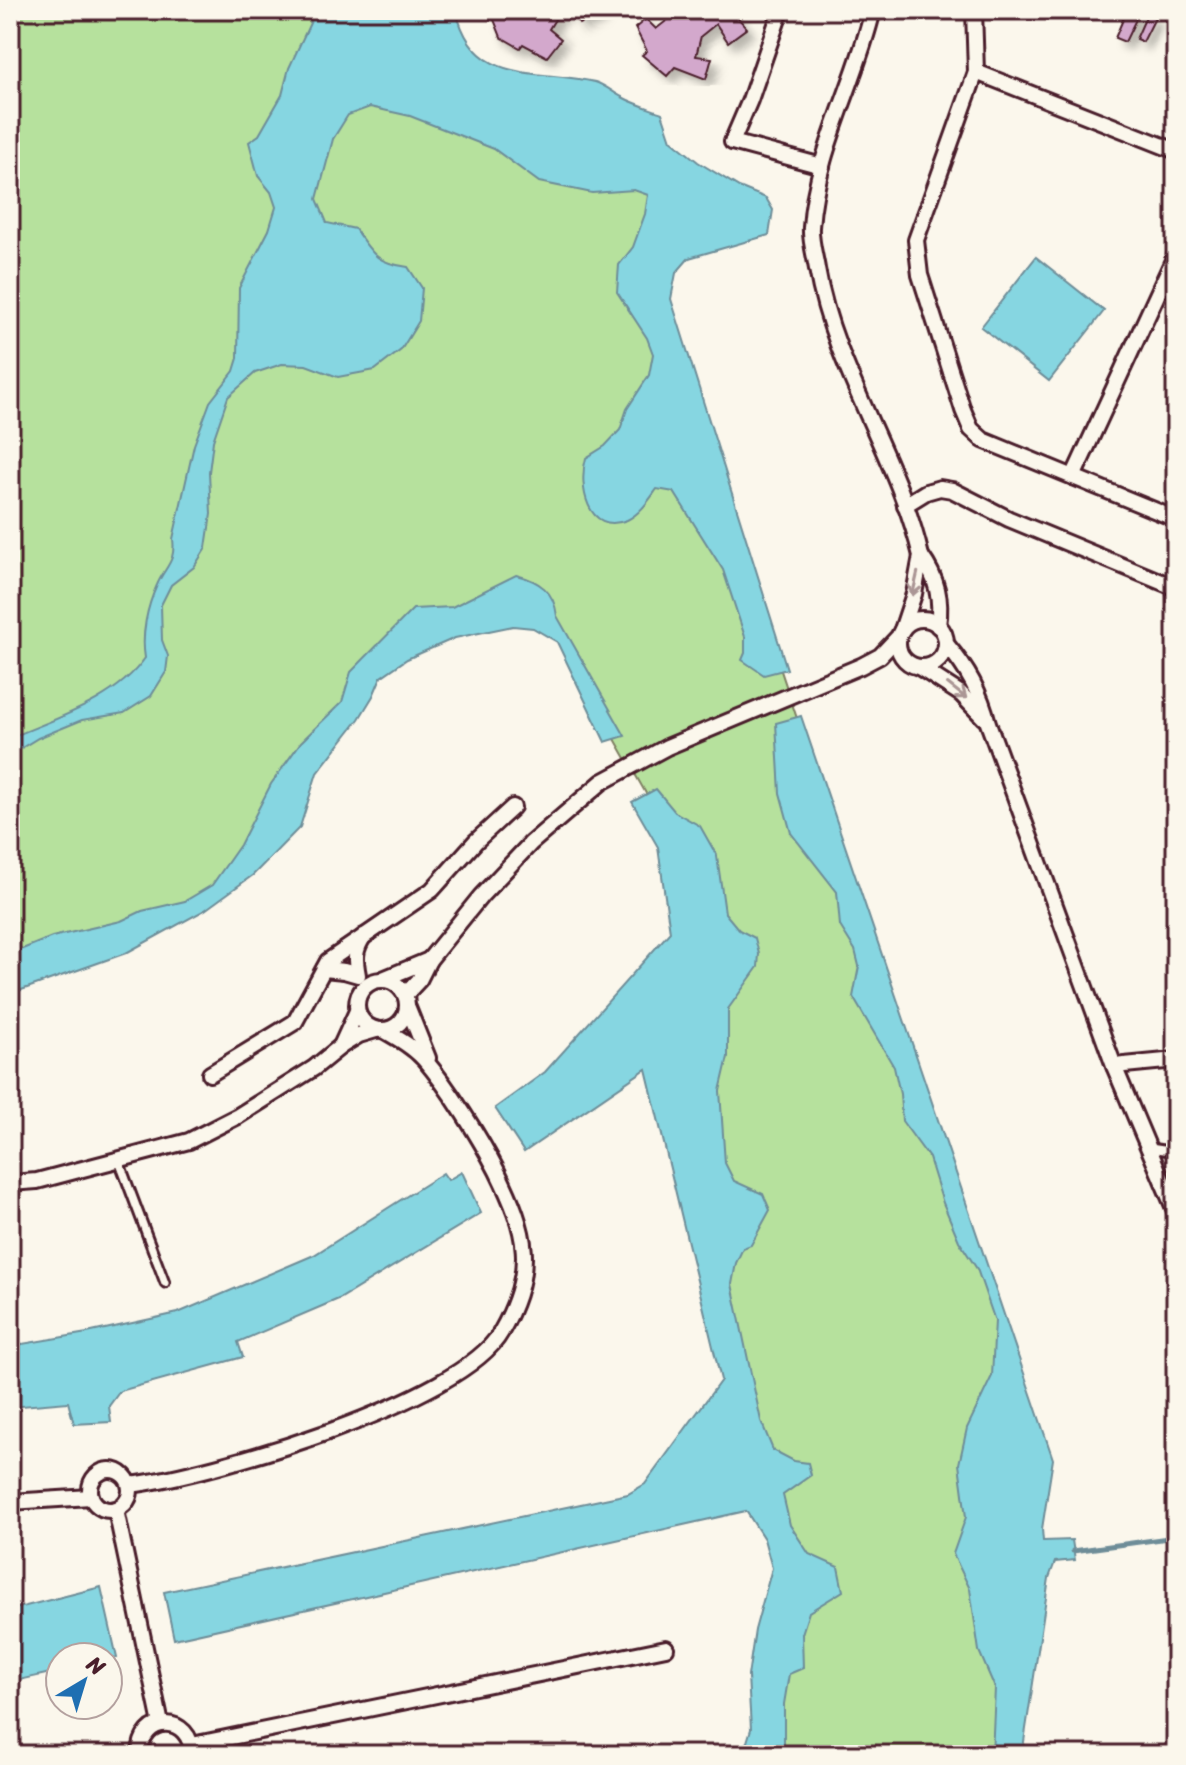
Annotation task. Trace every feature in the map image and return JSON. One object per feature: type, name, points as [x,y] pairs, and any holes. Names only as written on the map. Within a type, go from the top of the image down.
[{"type":"street","points":[[781,10],[732,142],[822,166]]},
{"type":"street","points":[[873,10],[865,45],[822,166],[811,229],[824,306],[905,505],[921,556],[931,570],[941,608],[938,626]]},
{"type":"street","points":[[974,10],[976,72],[916,240],[920,275],[971,429],[983,440],[1176,519]]},
{"type":"street","points":[[1168,10],[1176,13]]},
{"type":"street","points":[[976,72],[1176,151]]},
{"type":"street","points":[[1073,477],[1176,254]]},
{"type":"street","points":[[905,505],[926,492],[940,488],[952,490],[1009,519],[1176,588]]},
{"type":"street","points":[[921,556],[914,594],[900,634],[902,655],[961,694],[988,723]]},
{"type":"street","points":[[10,1183],[37,1181],[189,1141],[238,1116],[359,1035],[394,1028],[403,1020],[406,1002],[429,960],[481,896],[531,843],[602,782],[667,747],[861,666],[880,656],[918,619],[927,619],[945,633],[947,645],[973,679],[982,699],[988,723],[1114,1066],[1176,1213]]},
{"type":"street","points":[[861,666],[931,666],[940,660],[947,645]]},
{"type":"street","points":[[210,1074],[295,1022],[328,961],[432,890],[476,841],[513,807]]},
{"type":"street","points":[[341,1046],[357,1011],[360,982],[355,958],[358,945],[365,935]]},
{"type":"street","points":[[324,969],[344,971],[360,982],[371,982],[429,960]]},
{"type":"street","points":[[383,979],[398,985],[436,1077]]},
{"type":"street","points":[[130,1485],[169,1480],[332,1431],[411,1397],[468,1366],[500,1334],[519,1292],[526,1250],[518,1213],[487,1151],[423,1058],[408,1045],[365,1025],[357,1011]]},
{"type":"street","points":[[1114,1066],[1176,1060]]},
{"type":"street","points":[[104,1471],[123,1474],[130,1485],[128,1501],[116,1510],[101,1509],[91,1497],[94,1478],[104,1471]]},
{"type":"street","points":[[10,1502],[91,1497]]},
{"type":"street","points":[[116,1510],[161,1724]]},
{"type":"street","points":[[139,1755],[144,1735],[161,1724],[172,1724],[181,1729],[188,1736],[192,1750],[666,1648]]},
{"type":"lane","points":[[1150,1148],[1176,1152]]},
{"type":"lane","points":[[119,1161],[165,1283]]},
{"type":"green space","points":[[10,10],[335,10],[690,185],[656,298],[1044,1455],[1014,1755],[762,1755],[791,1593],[667,1083],[690,871],[543,612],[383,656],[214,894],[10,975]]},
{"type":"water","points":[[316,10],[456,10],[465,35],[477,52],[493,63],[510,70],[595,82],[662,113],[671,140],[698,162],[739,187],[766,198],[773,210],[769,235],[689,258],[676,273],[671,299],[787,669],[764,675],[742,660],[745,637],[723,570],[674,492],[657,489],[636,514],[613,523],[594,515],[588,505],[583,481],[586,458],[605,446],[620,430],[627,409],[649,375],[653,354],[647,338],[617,292],[619,265],[633,247],[648,195],[634,190],[592,193],[539,182],[494,149],[410,116],[370,107],[348,115],[333,139],[317,199],[327,223],[355,229],[382,260],[408,267],[422,288],[419,321],[401,350],[375,370],[338,377],[306,365],[282,364],[255,373],[228,397],[213,441],[209,472],[211,514],[206,548],[194,567],[171,585],[161,605],[162,640],[168,656],[166,672],[151,696],[124,713],[82,720],[38,738],[10,755],[10,738],[101,697],[118,686],[145,658],[144,630],[148,611],[173,554],[173,539],[194,445],[210,402],[234,371],[238,358],[239,288],[269,230],[276,207],[271,192],[258,176],[249,142],[259,135],[282,95],[289,68]]},
{"type":"water","points":[[1036,257],[1104,311],[1049,381],[981,327]]},
{"type":"water","points":[[516,575],[539,584],[549,594],[557,616],[625,736],[605,742],[557,642],[533,628],[513,626],[455,638],[407,659],[381,677],[359,719],[317,773],[300,827],[253,875],[205,910],[126,953],[10,994],[10,954],[52,937],[121,921],[142,911],[185,901],[212,885],[240,845],[271,784],[301,742],[342,702],[351,672],[413,609],[452,607]]},
{"type":"water","points":[[801,716],[1053,1459],[1042,1529],[1043,1541],[1072,1540],[1075,1560],[1055,1562],[1049,1578],[1022,1755],[992,1755],[995,1688],[979,1651],[970,1589],[953,1554],[966,1517],[959,1464],[967,1428],[992,1376],[995,1321],[977,1269],[959,1241],[943,1203],[929,1158],[902,1121],[894,1067],[853,997],[859,966],[855,950],[840,926],[837,892],[791,833],[780,793],[776,723]]},
{"type":"water","points":[[656,789],[675,812],[700,826],[717,856],[725,913],[739,930],[755,938],[759,954],[758,967],[728,1009],[728,1057],[720,1091],[725,1163],[734,1181],[763,1194],[770,1210],[751,1245],[743,1248],[732,1284],[761,1421],[773,1450],[794,1461],[808,1463],[811,1475],[783,1495],[790,1525],[809,1554],[838,1567],[843,1591],[809,1612],[802,1634],[803,1668],[789,1674],[784,1704],[784,1755],[734,1755],[747,1742],[751,1729],[748,1676],[755,1630],[772,1568],[764,1539],[746,1511],[174,1639],[164,1592],[628,1494],[645,1484],[721,1380],[646,1069],[524,1152],[495,1108],[545,1072],[670,932],[658,847],[632,802]]},
{"type":"water","points":[[462,1172],[481,1213],[341,1298],[238,1342],[243,1357],[120,1391],[109,1406],[111,1422],[74,1424],[68,1402],[10,1407],[10,1346],[178,1313],[314,1255],[443,1173],[448,1180]]},
{"type":"water","points":[[101,1587],[113,1641],[44,1641],[44,1675],[10,1682],[10,1610]]},
{"type":"building","points":[[496,10],[570,10],[557,16],[549,29],[561,39],[547,57],[523,44],[520,48],[501,37],[493,17],[498,14]]},
{"type":"building","points":[[571,10],[598,10],[600,14],[579,24]]},
{"type":"building","points":[[672,10],[731,10],[747,28],[728,42],[716,24],[701,36],[696,56],[712,58],[706,79],[675,67],[667,76],[642,55],[647,51],[635,28],[646,19],[656,29],[670,18]]},
{"type":"building","points":[[1127,10],[1140,11],[1125,42],[1115,38]]},
{"type":"building","points":[[1147,14],[1155,18],[1143,42],[1136,39]]},
{"type":"waterway","points":[[1073,1551],[1176,1537]]}]
